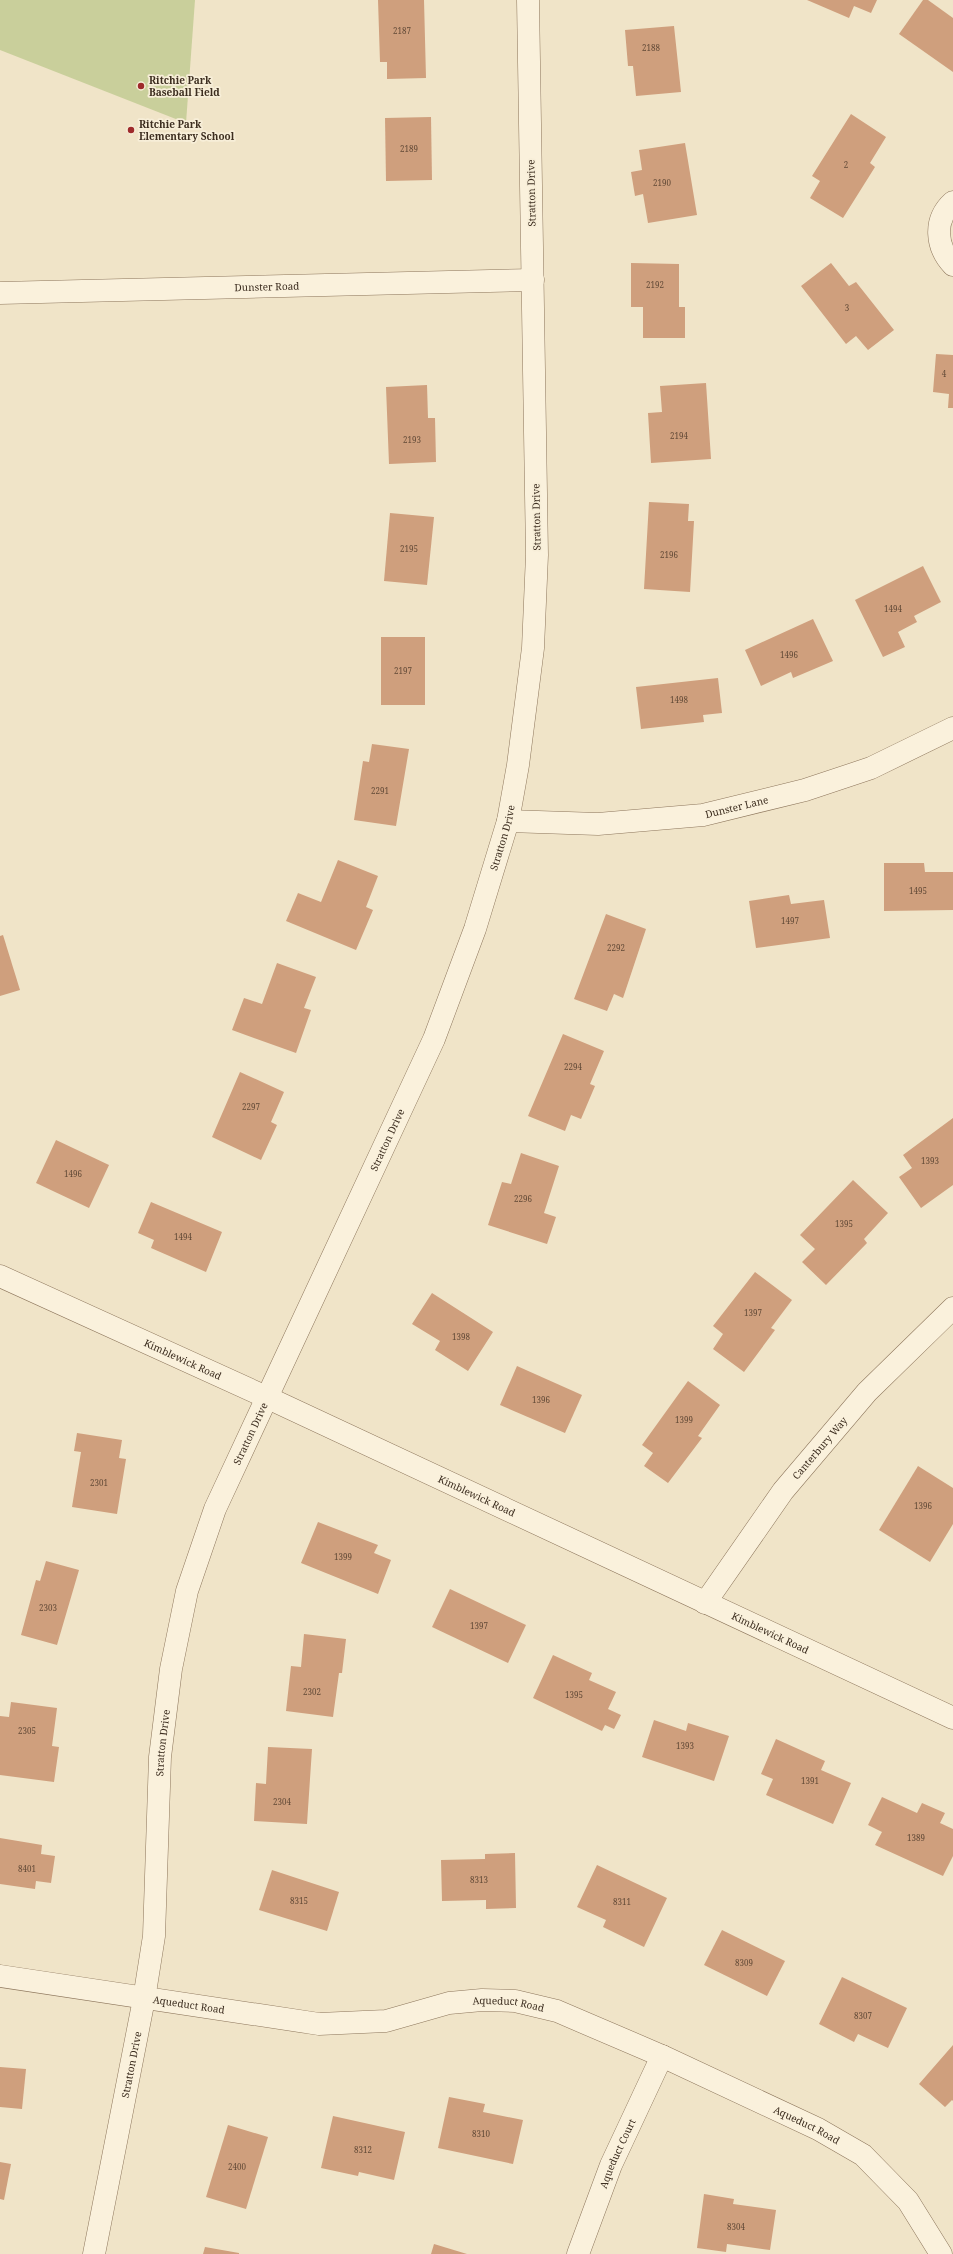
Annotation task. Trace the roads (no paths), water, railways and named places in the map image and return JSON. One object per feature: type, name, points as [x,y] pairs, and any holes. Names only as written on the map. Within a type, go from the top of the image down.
[{"type":"street","name":"Stratton Drive","points":[[94,2254],[144,1999],[154,1936],[160,1757],[171,1669],[185,1599],[215,1509],[434,1039],[475,929],[508,821],[518,765],[534,640],[537,555],[528,0]]},
{"type":"street","points":[[953,202],[947,208],[940,223],[939,240],[945,256],[953,266]]},
{"type":"street","name":"Dunster Road","points":[[0,293],[533,280]]},
{"type":"street","name":"Dunster Lane","points":[[508,821],[598,824],[703,815],[805,790],[871,768],[953,728]]},
{"type":"street","name":"Kimblewick Road","points":[[0,1276],[266,1397],[953,1718]]},
{"type":"street","name":"Canterbury Way","points":[[705,1602],[783,1490],[867,1392],[953,1308]]},
{"type":"street","name":"Aqueduct Road","points":[[0,1976],[144,1999],[319,2024],[386,2021],[449,2003],[482,2000],[515,2001],[557,2011],[662,2056],[818,2129],[863,2155],[908,2201],[941,2254]]},
{"type":"street","name":"Aqueduct Court","points":[[578,2254],[610,2165],[662,2056]]},
{"type":"place","name":"Ritchie Park Baseball Field","points":[[141,86]]},
{"type":"place","name":"Ritchie Park Elementary School","points":[[131,130]]}]
